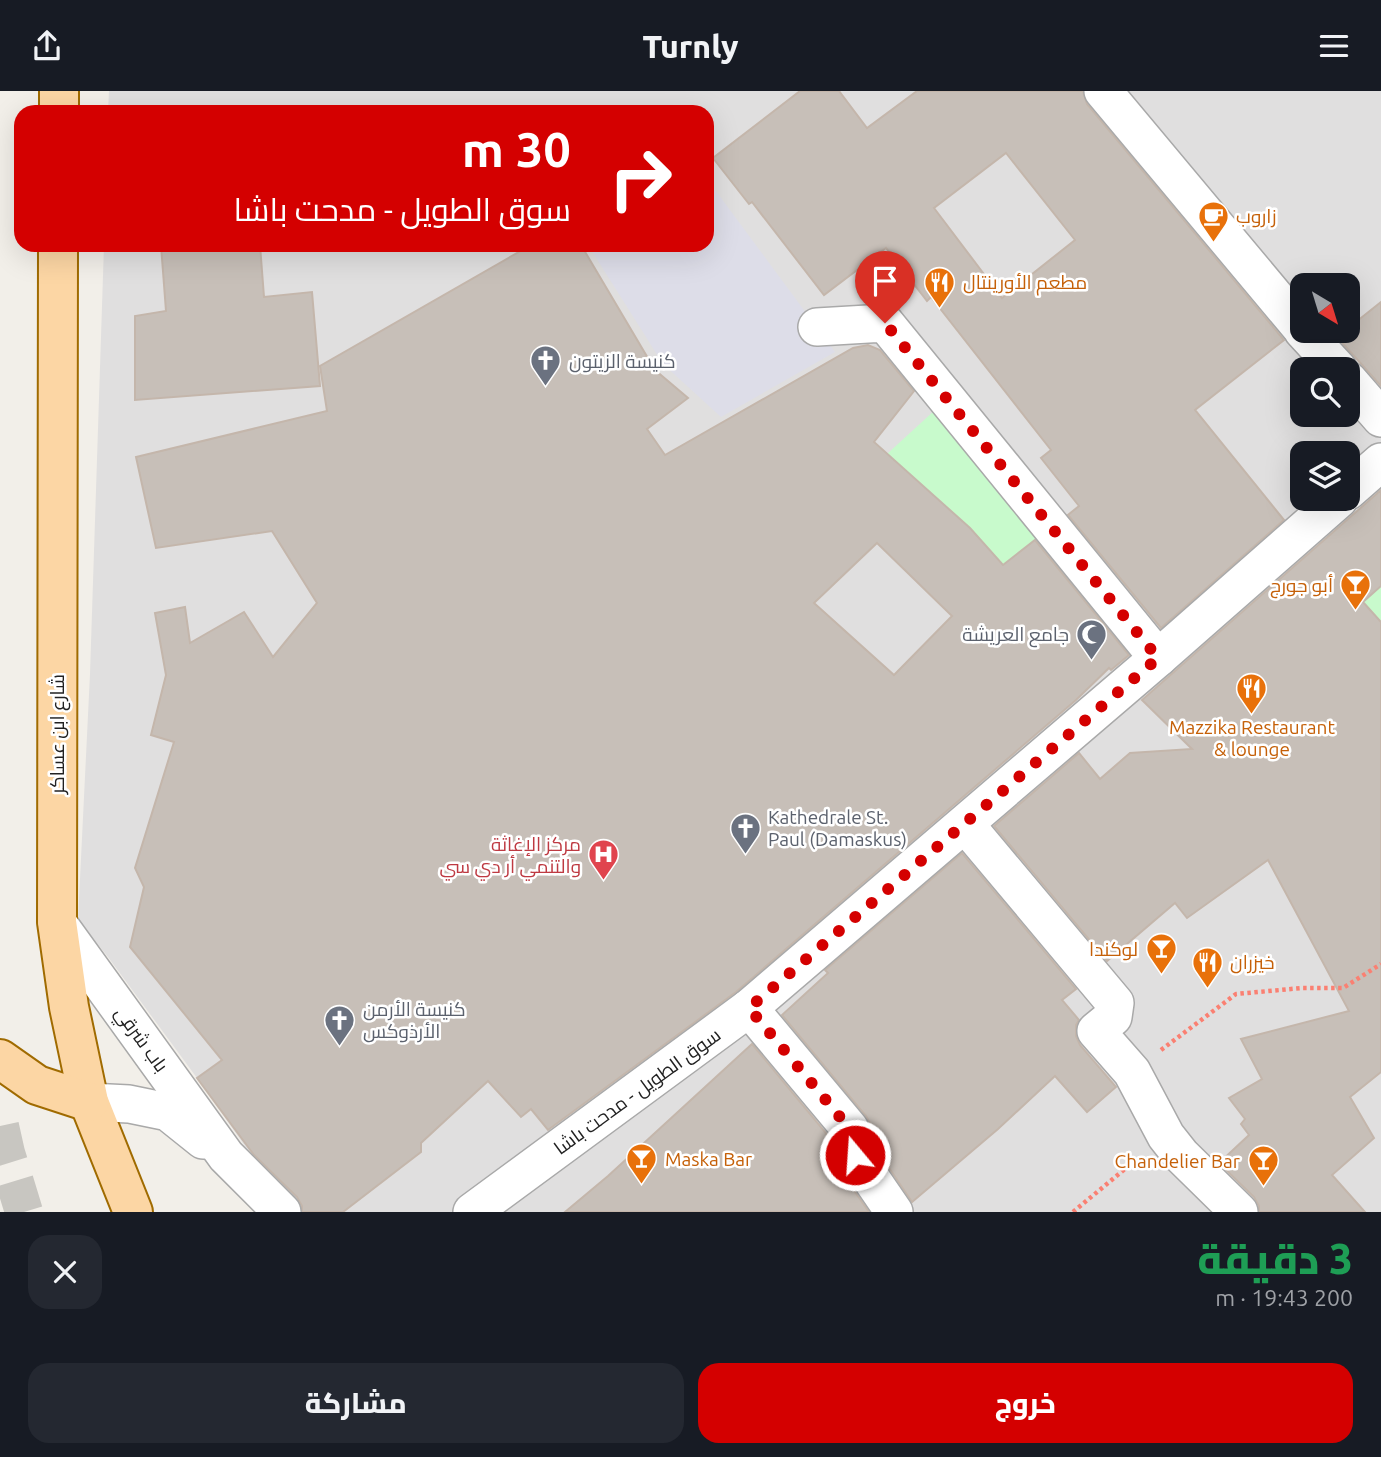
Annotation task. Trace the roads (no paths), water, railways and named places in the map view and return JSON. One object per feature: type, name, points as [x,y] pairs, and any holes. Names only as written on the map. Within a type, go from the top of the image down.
[{"type":"main road","name":"شارع ابن عساكر","points":[[58,252],[57,922],[69,1007],[89,1102],[133,1212]]},
{"type":"main road","points":[[0,1059],[37,1085]]},
{"type":"main road","points":[[0,1084],[16,1082],[37,1085],[89,1102]]},
{"type":"street","points":[[1103,91],[1290,314]]},
{"type":"street","points":[[817,327],[885,323],[1158,658]]},
{"type":"street","points":[[1315,343],[1327,357]]},
{"type":"street","points":[[1360,394],[1381,418]]},
{"type":"street","points":[[1360,480],[1381,462]]},
{"type":"street","name":"سوق الطويل - مدحت باشا","points":[[472,1212],[749,1008],[1325,511]]},
{"type":"street","points":[[965,824],[1115,1003],[1113,1017],[1096,1031],[1132,1072],[1166,1136],[1181,1155],[1239,1212]]},
{"type":"street","name":"باب شرقي","points":[[57,922],[226,1156]]},
{"type":"street","points":[[749,1008],[850,1129],[855,1155],[894,1212]]},
{"type":"street","name":"باب شرقي","points":[[89,1102],[129,1104],[168,1112],[226,1156],[282,1212]]},
{"type":"tunnel","points":[[0,1126],[24,1212]]},
{"type":"place","name":"زاروب","points":[[1213,243]]},
{"type":"place","name":"مطعم الأورينتال","points":[[940,309]]},
{"type":"place","name":"كنيسة الزيتون","points":[[546,388]]},
{"type":"place","name":"أبو جورج","points":[[1356,612]]},
{"type":"place","name":"جامع العريشة","points":[[1092,661]]},
{"type":"place","name":"Mazzika Restaurant & lounge","points":[[1252,715]]},
{"type":"place","name":"Kathedrale St. Paul (Damaskus)","points":[[745,855]]},
{"type":"place","name":"مركز الإغاثة والتنمي أر دي سي","points":[[604,882]]},
{"type":"place","name":"لوكندا","points":[[1161,976]]},
{"type":"place","name":"خيزران","points":[[1207,989]]},
{"type":"place","name":"كنيسة الأرمن الأرذوكس","points":[[340,1047]]},
{"type":"place","name":"Maska Bar","points":[[642,1186]]},
{"type":"place","name":"Chandelier Bar","points":[[1263,1188]]}]
